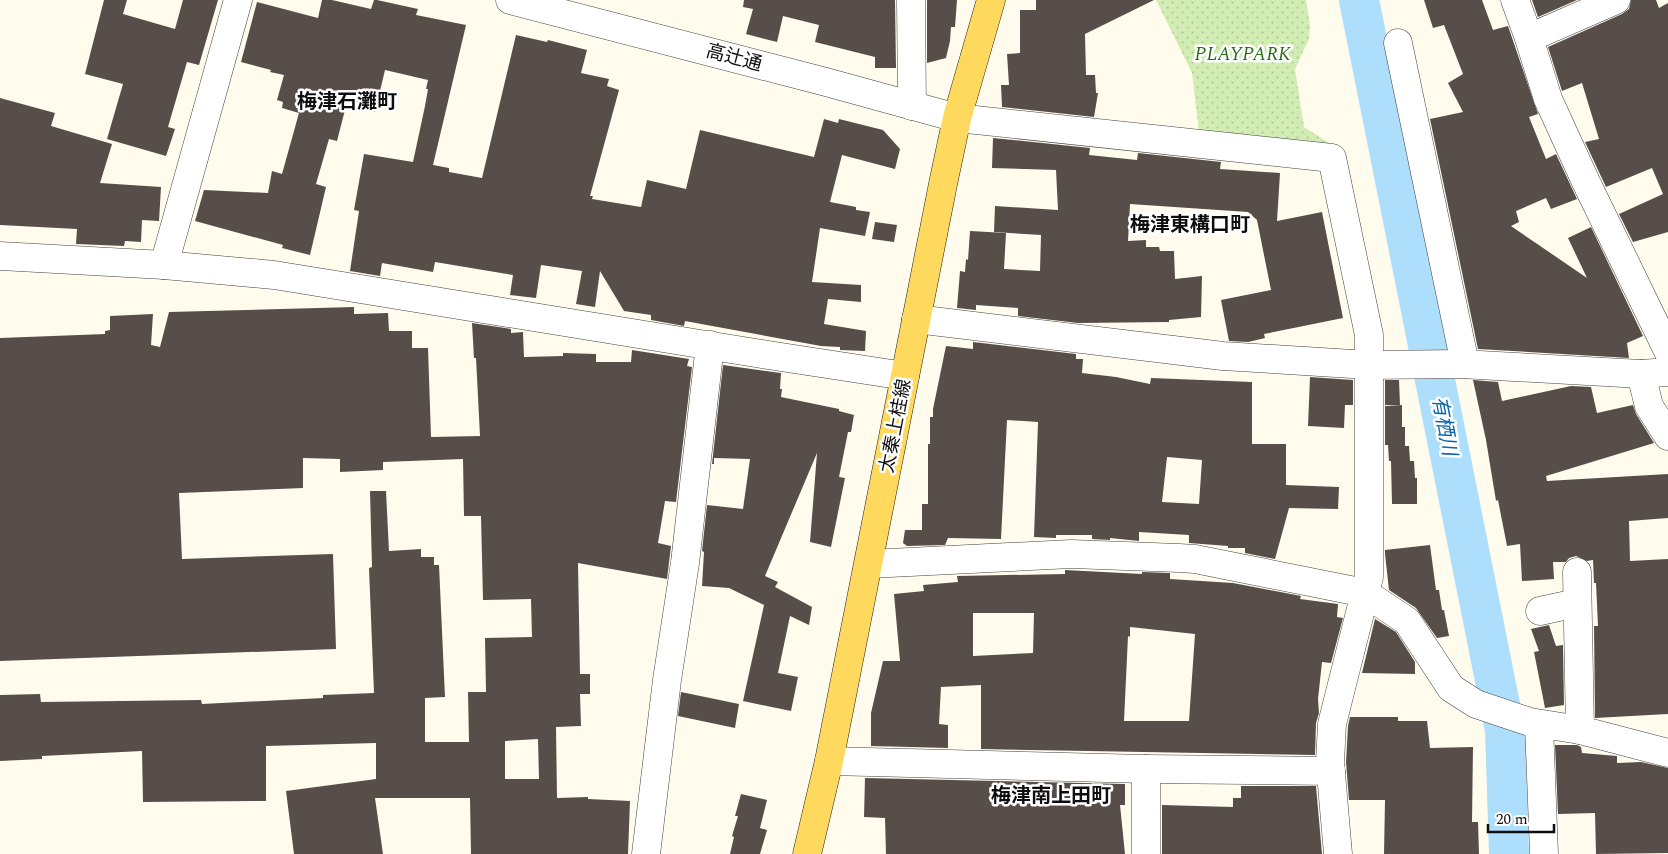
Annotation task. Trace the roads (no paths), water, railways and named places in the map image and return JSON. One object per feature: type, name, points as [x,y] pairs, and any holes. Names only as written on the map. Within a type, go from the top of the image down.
[{"type":"main road","name":"太秦上桂線","points":[[807,854],[829,761],[957,118],[991,0]]},
{"type":"street","points":[[164,265],[238,0]]},
{"type":"street","name":"高辻通","points":[[510,0],[588,10],[826,82],[957,118],[1332,158],[1369,335],[1370,365]]},
{"type":"street","points":[[911,0],[912,106]]},
{"type":"street","points":[[1515,0],[1548,99],[1668,351]]},
{"type":"street","points":[[1529,38],[1616,0]]},
{"type":"street","points":[[1398,44],[1463,364]]},
{"type":"street","points":[[0,256],[164,265],[274,275],[905,376]]},
{"type":"street","points":[[916,320],[1223,356],[1370,365],[1463,364],[1641,374],[1668,372]]},
{"type":"street","points":[[646,854],[667,680],[685,563],[710,345]]},
{"type":"street","points":[[1338,854],[1331,771],[1332,724],[1369,576],[1370,365]]},
{"type":"street","points":[[1641,374],[1649,406],[1668,436]]},
{"type":"street","points":[[869,564],[1071,554],[1179,558],[1196,559],[1365,593],[1407,621],[1451,688],[1476,704],[1534,723],[1580,730],[1668,754]]},
{"type":"street","points":[[1577,572],[1580,730]]},
{"type":"street","points":[[1540,611],[1577,603]]},
{"type":"street","points":[[1534,723],[1544,854]]},
{"type":"street","points":[[829,761],[1146,769],[1331,771]]},
{"type":"street","points":[[1146,769],[1146,854]]},
{"type":"waterway","name":"有栖川","points":[[1359,0],[1505,730],[1509,854]]},
{"type":"district","name":"梅津石灘町","points":[[347,102]]},
{"type":"district","name":"梅津東構口町","points":[[1190,225]]},
{"type":"district","name":"梅津南上田町","points":[[1051,796]]},
{"type":"park label","name":"PLAYPARK","points":[[1243,54]]}]
